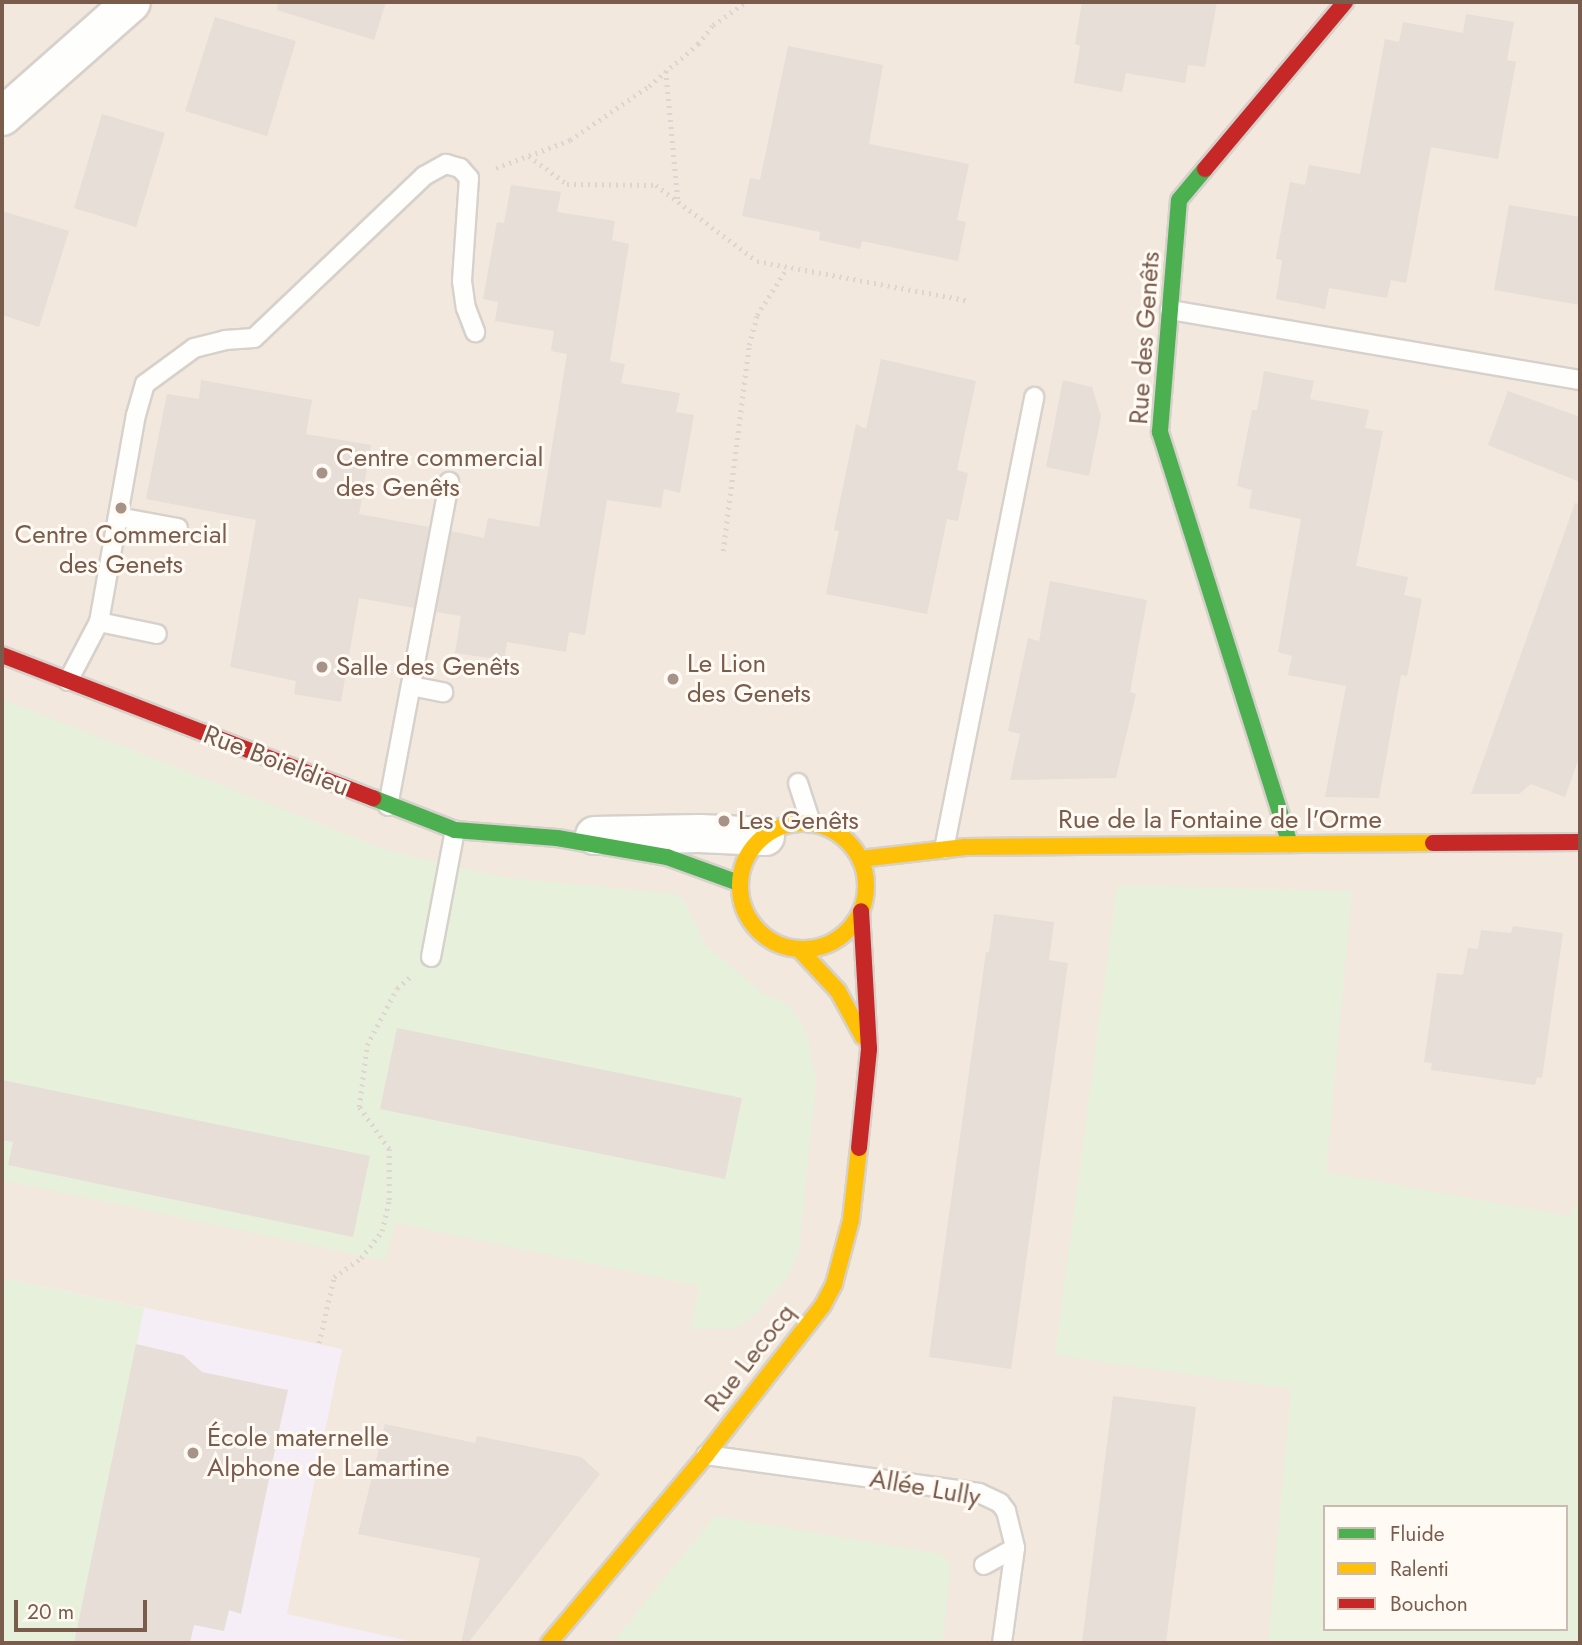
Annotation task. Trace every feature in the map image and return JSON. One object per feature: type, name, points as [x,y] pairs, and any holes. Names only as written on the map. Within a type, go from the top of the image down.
[{"type":"street","points":[[2,116],[131,2]]},
{"type":"street","name":"Rue des Genêts","points":[[1290,844],[1160,432],[1178,200],[1345,2]]},
{"type":"street","name":"Rue Boieldieu","points":[[2,655],[454,830],[557,838],[667,858],[740,883]]},
{"type":"street","points":[[791,823],[811,823],[832,829],[849,841],[860,859],[866,894],[861,911],[852,926],[837,939],[819,947],[799,949],[780,944],[763,935],[750,920],[742,902],[740,883],[744,862],[755,844],[791,823]]},
{"type":"street","name":"Rue Boieldieu","points":[[557,838],[633,833],[765,836]]},
{"type":"street","name":"Rue de la Fontaine de l'Orme","points":[[860,859],[944,849],[1580,841]]},
{"type":"street","name":"Rue Lecocq","points":[[549,1643],[706,1455],[823,1305],[834,1284],[843,1261],[850,1220],[869,1049],[861,911]]},
{"type":"street","points":[[799,949],[838,991],[869,1049]]},
{"type":"lane","points":[[68,681],[99,622],[145,384],[194,348],[225,340],[254,338],[424,176],[446,164],[460,168],[469,178],[462,281],[466,308],[475,332]]},
{"type":"lane","points":[[1170,310],[1580,380]]},
{"type":"lane","points":[[944,849],[1034,397]]},
{"type":"lane","points":[[388,806],[449,482]]},
{"type":"lane","points":[[118,517],[178,528]]},
{"type":"lane","points":[[99,622],[157,634]]},
{"type":"lane","points":[[411,687],[443,692]]},
{"type":"lane","points":[[798,783],[811,823]]},
{"type":"lane","points":[[431,957],[454,830]]},
{"type":"lane","name":"Allée Lully","points":[[706,1455],[979,1493],[1000,1503],[1006,1511],[1015,1548],[1002,1643]]},
{"type":"lane","points":[[984,1565],[1015,1548]]},
{"type":"path","points":[[469,178],[570,140],[666,71],[698,44],[713,24],[746,2]]},
{"type":"path","points":[[666,71],[678,202]]},
{"type":"path","points":[[529,156],[567,184],[656,185],[757,261],[966,300]]},
{"type":"path","points":[[723,551],[749,345],[757,315],[787,268]]},
{"type":"path","points":[[319,1343],[334,1277],[361,1258],[382,1231],[389,1200],[389,1149],[359,1107],[368,1045],[397,988],[431,957]]},
{"type":"shaded area","points":[[2,2],[1580,2],[1580,1643],[2,1643]]},
{"type":"shaded area","points":[[2,1278],[342,1349],[287,1614],[418,1643],[2,1643]]},
{"type":"green space","points":[[2,699],[384,849],[501,877],[676,894],[685,902],[705,944],[763,993],[784,1002],[801,1021],[809,1041],[816,1083],[799,1252],[787,1278],[754,1315],[735,1329],[691,1329],[699,1286],[395,1223],[386,1261],[2,1180]]},
{"type":"green space","points":[[1117,885],[1352,891],[1326,1172],[1569,1216],[1580,1197],[1580,1643],[1268,1643],[1291,1389],[1055,1355]]},
{"type":"green space","points":[[2,1278],[144,1308],[74,1643],[2,1643]]},
{"type":"green space","points":[[715,1516],[941,1554],[951,1565],[942,1643],[612,1643]]},
{"type":"building","points":[[278,2],[386,2],[374,40],[277,10]]},
{"type":"building","points":[[1082,2],[1217,2],[1205,67],[1188,65],[1185,83],[1126,73],[1122,92],[1074,83],[1080,46],[1075,44]]},
{"type":"building","points":[[1466,14],[1514,22],[1507,60],[1516,62],[1498,159],[1431,147],[1406,283],[1391,280],[1387,298],[1329,288],[1325,309],[1276,299],[1282,261],[1276,258],[1290,182],[1305,185],[1309,165],[1360,174],[1385,39],[1399,42],[1403,22],[1463,33]]},
{"type":"building","points":[[215,17],[296,41],[267,136],[185,111]]},
{"type":"building","points":[[788,46],[883,65],[869,144],[969,164],[957,220],[966,222],[958,261],[862,241],[860,249],[819,240],[820,232],[742,216],[750,178],[760,180]]},
{"type":"building","points":[[102,114],[165,133],[136,227],[74,208]]},
{"type":"building","points":[[511,185],[561,192],[557,212],[615,221],[612,240],[629,244],[610,361],[625,364],[621,383],[680,393],[676,412],[694,415],[680,493],[664,489],[661,508],[607,500],[585,635],[569,632],[566,652],[507,642],[504,660],[455,653],[461,616],[436,612],[451,531],[484,538],[488,518],[539,527],[567,354],[551,351],[554,331],[495,321],[498,302],[483,299],[497,222],[504,223]]},
{"type":"building","points":[[1509,205],[1580,217],[1580,305],[1494,290]]},
{"type":"building","points":[[2,211],[69,231],[39,327],[2,315]]},
{"type":"building","points":[[881,359],[976,381],[957,470],[968,473],[958,521],[947,519],[927,614],[826,594],[839,531],[834,530],[856,424],[866,429]]},
{"type":"building","points":[[1264,371],[1314,381],[1310,399],[1369,410],[1365,428],[1383,431],[1356,566],[1408,577],[1404,595],[1422,599],[1407,676],[1401,675],[1379,798],[1325,797],[1346,686],[1288,675],[1292,656],[1278,652],[1301,519],[1249,508],[1252,490],[1237,486],[1252,410],[1257,410]]},
{"type":"building","points":[[201,380],[312,400],[306,434],[371,445],[359,514],[429,527],[414,608],[359,598],[341,702],[294,694],[296,681],[230,667],[256,520],[146,499],[167,394],[199,399]]},
{"type":"building","points":[[1063,380],[1092,387],[1101,416],[1089,476],[1046,467]]},
{"type":"building","points":[[1508,391],[1580,417],[1580,482],[1488,445]]},
{"type":"building","points":[[1575,503],[1580,504],[1580,755],[1565,797],[1531,784],[1519,794],[1471,794]]},
{"type":"building","points":[[1050,581],[1147,600],[1130,692],[1136,694],[1116,778],[1010,780],[1020,734],[1008,731],[1028,638],[1039,641]]},
{"type":"building","points":[[994,914],[1054,922],[1049,960],[1068,963],[1011,1369],[929,1357],[986,952],[989,952]]},
{"type":"building","points":[[1513,926],[1563,933],[1542,1078],[1537,1077],[1535,1085],[1431,1070],[1432,1063],[1424,1062],[1437,973],[1463,975],[1468,948],[1478,949],[1481,930],[1511,933]]},
{"type":"building","points":[[397,1028],[742,1098],[725,1179],[380,1109]]},
{"type":"building","points":[[2,1080],[370,1156],[353,1237],[8,1165],[13,1142],[2,1140]]},
{"type":"building","points":[[136,1344],[183,1355],[202,1372],[288,1390],[241,1614],[229,1610],[224,1631],[194,1625],[190,1643],[74,1643]]},
{"type":"building","points":[[1113,1396],[1196,1407],[1166,1643],[1082,1643]]},
{"type":"building","points":[[385,1424],[475,1443],[477,1436],[581,1457],[600,1474],[468,1643],[461,1643],[480,1558],[358,1534]]},
{"type":"traffic: fast","points":[[1205,169],[1179,200],[1160,432],[1290,844]]},
{"type":"traffic: fast","points":[[373,798],[455,830],[557,838],[667,857],[739,883]]},
{"type":"traffic: slow","points":[[803,823],[827,828],[848,841],[861,862],[866,886],[861,910],[848,931],[827,944],[803,949],[779,944],[758,931],[745,910],[740,886],[745,862],[758,841],[779,828],[803,823]]},
{"type":"traffic: slow","points":[[860,859],[965,847],[1433,843]]},
{"type":"traffic: slow","points":[[799,949],[838,991],[863,1037]]},
{"type":"traffic: slow","points":[[549,1643],[706,1455],[823,1305],[834,1284],[851,1220],[859,1148]]},
{"type":"traffic: jam","points":[[1205,169],[1345,2]]},
{"type":"traffic: jam","points":[[2,655],[373,798]]},
{"type":"traffic: jam","points":[[1433,843],[1580,842]]},
{"type":"traffic: jam","points":[[859,1148],[869,1049],[861,911]]},
{"type":"place","name":"Centre commercial des Genêts","points":[[322,473]]},
{"type":"place","name":"Centre Commercial des Genets","points":[[121,508]]},
{"type":"place","name":"Salle des Genêts","points":[[322,667]]},
{"type":"place","name":"Le Lion des Genets","points":[[673,679]]},
{"type":"place","name":"Les Genêts","points":[[724,821]]},
{"type":"place","name":"École maternelle Alphone de Lamartine","points":[[193,1453]]}]
